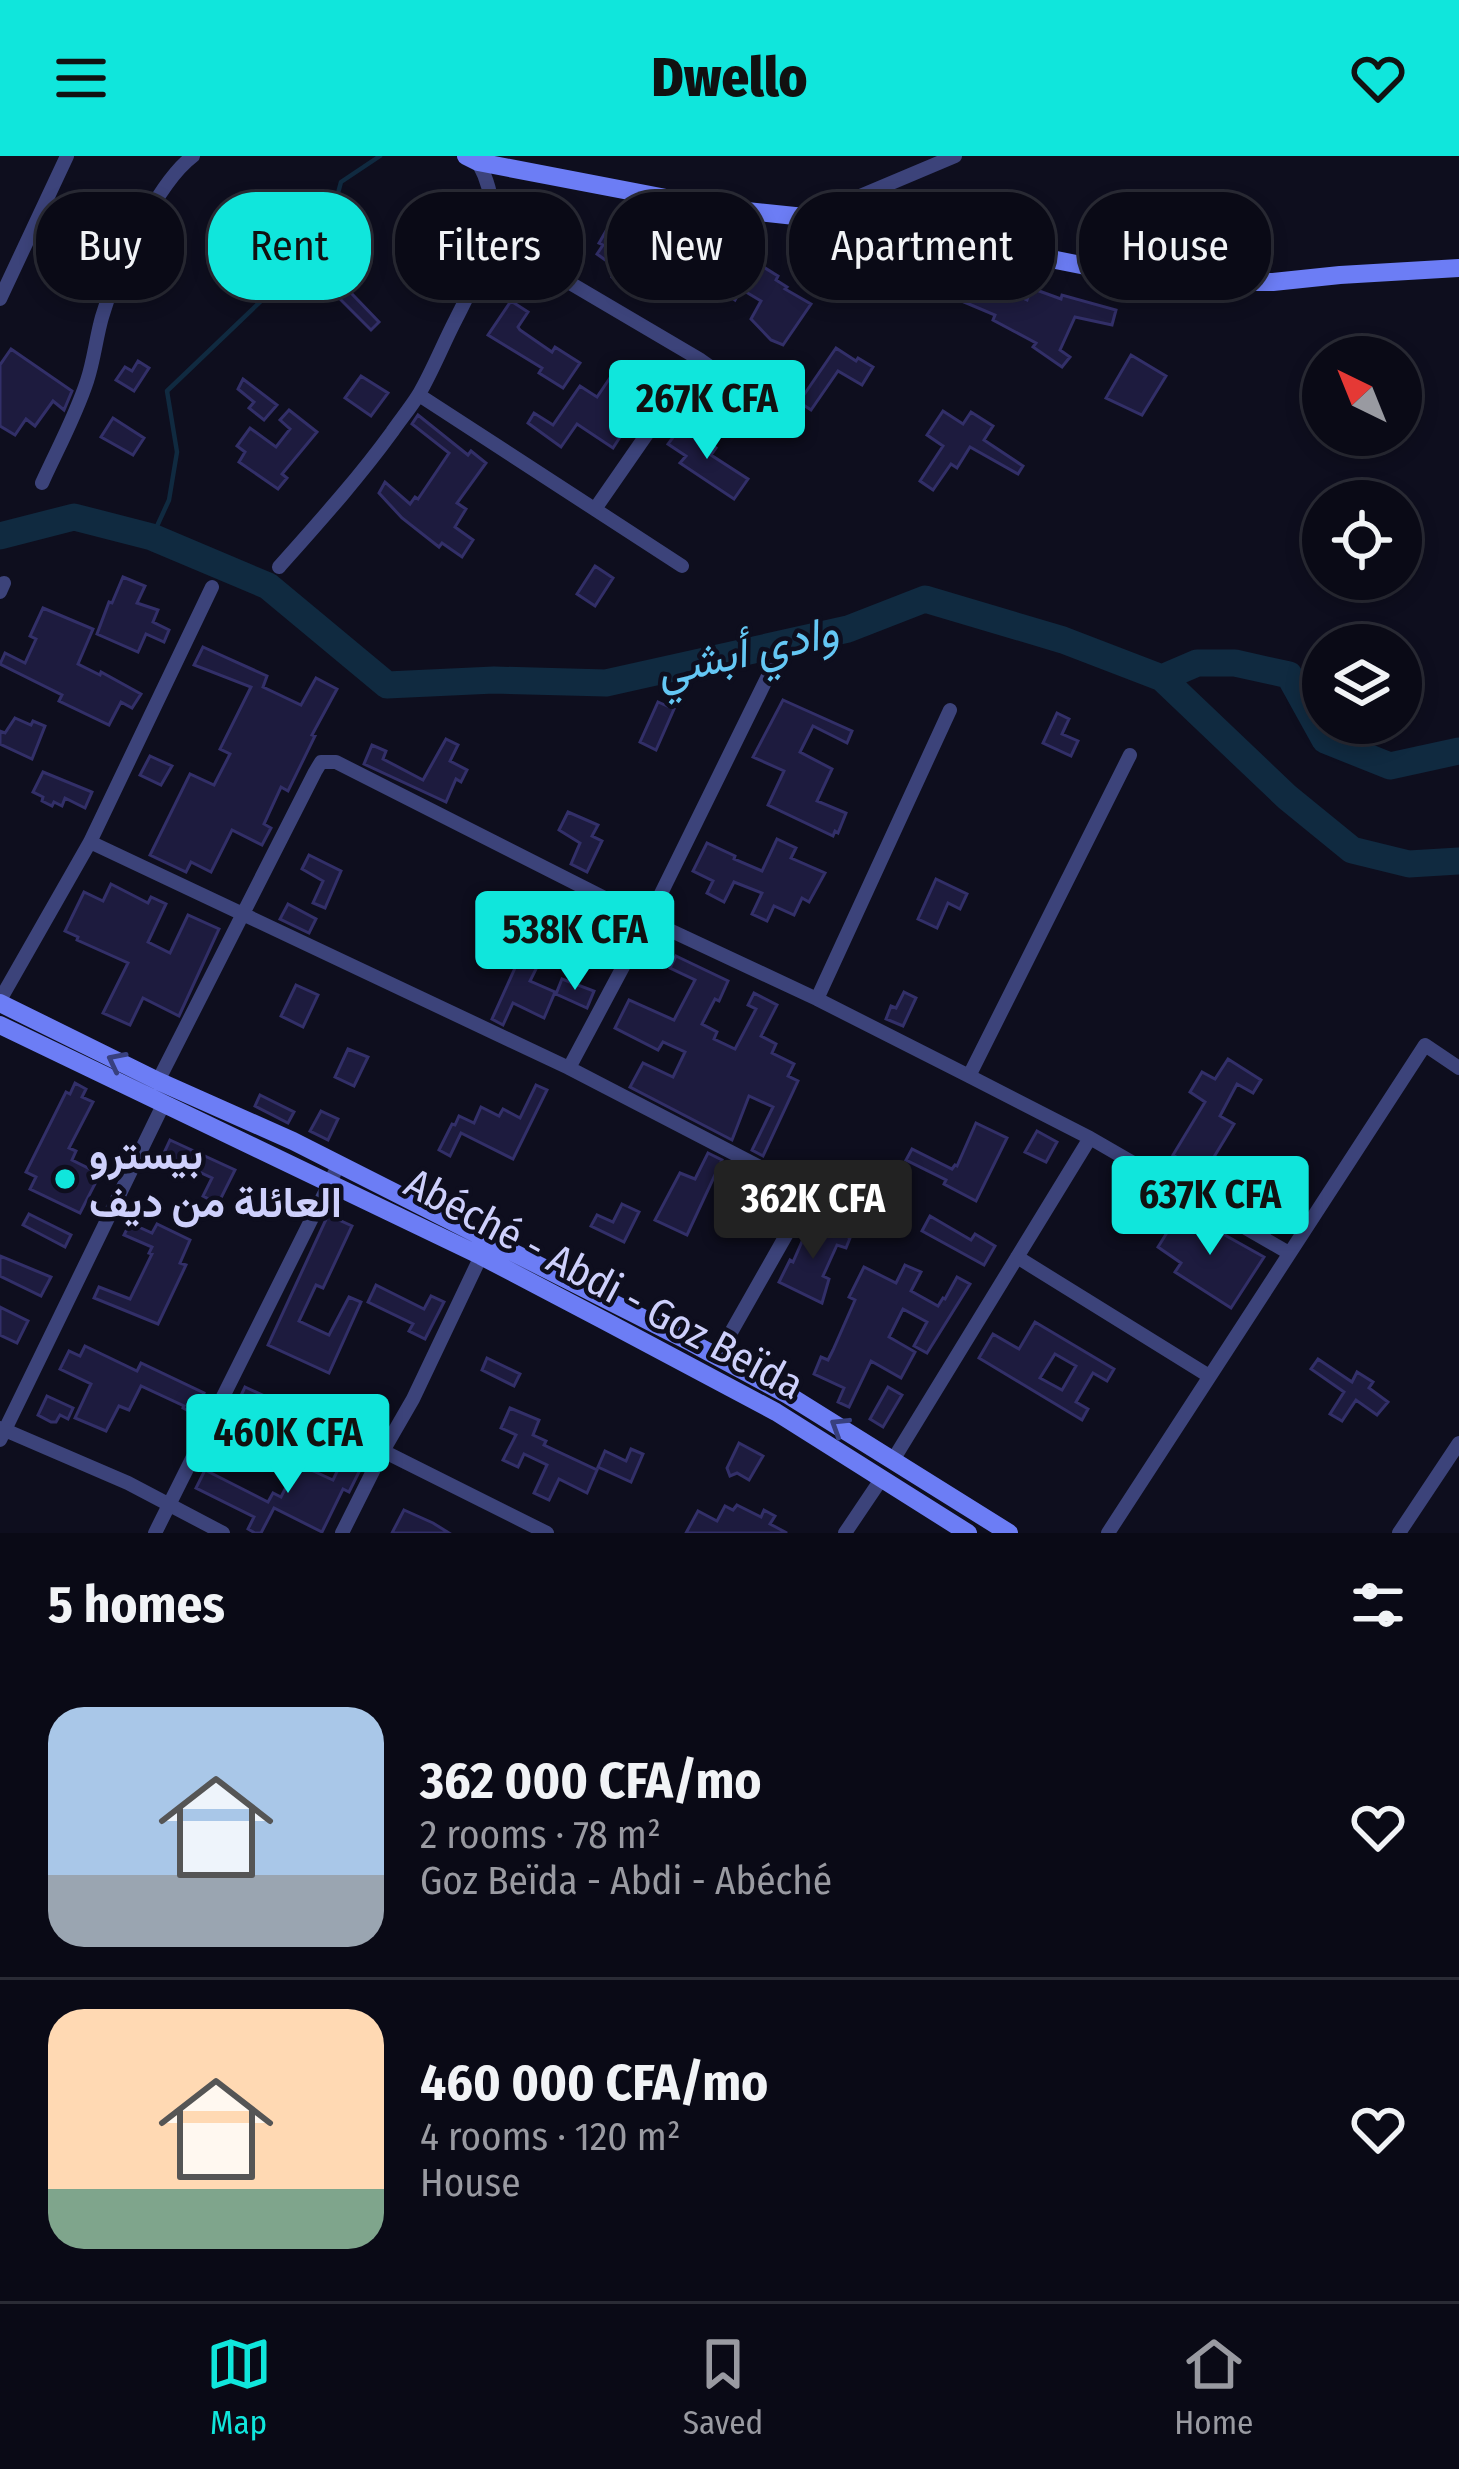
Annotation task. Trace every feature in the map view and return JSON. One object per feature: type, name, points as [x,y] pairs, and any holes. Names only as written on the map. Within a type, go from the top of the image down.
[{"type":"main road","points":[[472,159],[718,208],[789,215]]},
{"type":"main road","points":[[1055,260],[1194,282],[1273,283],[1459,268]]},
{"type":"main road","points":[[0,1001],[158,1082],[338,1164],[610,1312],[717,1357],[788,1395],[1009,1533]]},
{"type":"main road","name":"Abéché - Abdi - Goz Beïda","points":[[0,1025],[481,1256],[610,1312],[968,1533]]},
{"type":"street","points":[[0,298],[64,161],[47,156]]},
{"type":"street","points":[[42,483],[87,382],[103,314],[135,238],[160,196],[194,156]]},
{"type":"street","points":[[870,192],[955,156]]},
{"type":"street","points":[[472,159],[486,176],[488,192]]},
{"type":"street","points":[[583,291],[699,359],[790,424]]},
{"type":"street","points":[[279,567],[337,503],[419,395],[465,300]]},
{"type":"street","points":[[595,509],[699,359]]},
{"type":"street","points":[[419,395],[682,566]]},
{"type":"street","points":[[0,1001],[90,842],[212,587]]},
{"type":"street","points":[[569,1068],[771,670]]},
{"type":"street","points":[[817,999],[950,710]]},
{"type":"street","points":[[969,1076],[1130,754]]},
{"type":"street","points":[[158,1082],[315,772],[321,762],[336,762],[1090,1138],[1289,1252]]},
{"type":"street","points":[[90,842],[569,1068],[810,1193],[717,1357]]},
{"type":"street","points":[[1108,1533],[1425,1046],[1459,1068]]},
{"type":"street","points":[[163,1105],[2,1433],[102,1471],[223,1533]]},
{"type":"street","points":[[893,1460],[1090,1138]]},
{"type":"street","points":[[155,1533],[338,1164]]},
{"type":"street","points":[[342,1533],[481,1256]]},
{"type":"street","points":[[1017,1256],[1209,1376]]},
{"type":"street","points":[[1399,1533],[1459,1443]]},
{"type":"street","points":[[383,1451],[547,1533]]},
{"type":"street","points":[[845,1533],[882,1478]]},
{"type":"building","points":[[607,232],[607,261],[597,254]]},
{"type":"building","points":[[765,268],[787,287],[789,300],[811,304],[783,345],[771,340],[751,319],[765,300]]},
{"type":"building","points":[[1062,295],[1116,310],[1112,325],[1075,317],[1060,350],[1070,357],[1062,367],[1033,347],[1036,343],[993,320],[995,315],[964,302],[1055,300]]},
{"type":"building","points":[[341,300],[358,300],[379,322],[371,330]]},
{"type":"building","points":[[511,301],[528,312],[520,330],[552,352],[555,347],[580,363],[563,388],[539,373],[542,368],[488,335]]},
{"type":"building","points":[[836,348],[873,367],[862,385],[838,371],[811,410],[799,402]]},
{"type":"building","points":[[11,349],[72,391],[64,410],[53,401],[35,426],[26,419],[15,435],[0,426],[0,365]]},
{"type":"building","points":[[1131,355],[1166,376],[1142,415],[1106,398]]},
{"type":"building","points":[[138,361],[149,368],[134,391],[116,380],[125,367],[132,371]]},
{"type":"building","points":[[612,375],[622,381],[613,395],[638,409],[613,448],[577,424],[561,447],[528,423],[534,413],[553,425],[580,386],[597,397]]},
{"type":"building","points":[[361,376],[388,393],[371,416],[345,398]]},
{"type":"building","points":[[243,379],[277,405],[264,420],[249,408],[254,402],[238,389]]},
{"type":"building","points":[[289,410],[317,432],[282,474],[287,478],[278,489],[239,462],[245,452],[237,446],[250,428],[276,447],[290,429],[280,420]]},
{"type":"building","points":[[943,411],[963,424],[971,412],[993,426],[984,440],[1023,466],[1018,474],[970,447],[957,468],[951,464],[933,490],[920,481],[943,446],[927,435]]},
{"type":"building","points":[[418,415],[468,455],[471,451],[486,463],[457,503],[466,509],[455,527],[473,540],[462,557],[442,543],[439,547],[379,493],[385,482],[410,504],[449,453],[412,424]]},
{"type":"building","points":[[113,418],[144,438],[133,455],[101,437]]},
{"type":"building","points":[[682,425],[716,448],[711,455],[748,479],[734,499],[680,463],[686,456],[668,444]]},
{"type":"building","points":[[595,566],[613,578],[595,606],[577,594]]},
{"type":"building","points":[[123,577],[145,586],[137,603],[158,610],[153,622],[169,630],[164,642],[146,634],[138,652],[97,634]]},
{"type":"building","points":[[43,608],[93,629],[78,664],[141,694],[132,708],[121,702],[109,725],[0,664],[5,653],[25,663],[36,639],[30,636]]},
{"type":"building","points":[[203,647],[267,676],[263,687],[301,705],[316,678],[337,689],[288,791],[281,787],[264,824],[271,828],[262,845],[232,830],[211,872],[191,862],[186,872],[150,855],[190,774],[214,785],[230,754],[220,749],[251,687],[194,665]]},
{"type":"building","points":[[783,700],[852,731],[847,743],[813,726],[800,752],[832,769],[817,801],[846,813],[833,836],[768,805],[784,771],[753,757]]},
{"type":"building","points":[[658,702],[674,709],[656,750],[640,742]]},
{"type":"building","points":[[1057,713],[1069,719],[1062,734],[1078,741],[1071,756],[1043,743]]},
{"type":"building","points":[[15,718],[45,726],[32,759],[0,744],[0,731],[5,733]]},
{"type":"building","points":[[446,739],[458,745],[450,761],[467,770],[461,782],[456,779],[446,802],[364,764],[372,745],[386,751],[383,759],[423,780]]},
{"type":"building","points":[[150,756],[172,766],[161,785],[140,775]]},
{"type":"building","points":[[43,772],[92,792],[85,808],[65,798],[62,806],[42,801],[33,792]]},
{"type":"building","points":[[568,812],[598,825],[592,836],[602,841],[587,872],[571,864],[580,843],[559,830]]},
{"type":"building","points":[[777,839],[796,848],[791,858],[825,873],[809,902],[802,898],[794,915],[774,906],[767,921],[752,914],[762,893],[734,882],[724,902],[707,893],[713,881],[693,871],[707,843],[762,871]]},
{"type":"building","points":[[309,855],[341,871],[325,908],[313,903],[323,881],[302,869]]},
{"type":"building","points":[[936,879],[967,894],[960,909],[948,903],[937,928],[918,919]]},
{"type":"building","points":[[111,884],[148,903],[151,897],[166,904],[148,942],[170,953],[188,915],[219,929],[179,1016],[143,998],[130,1025],[103,1013],[128,963],[65,931],[84,892],[103,901]]},
{"type":"building","points":[[288,904],[316,919],[309,933],[280,919]]},
{"type":"building","points":[[499,948],[538,965],[530,981],[555,992],[544,1018],[513,1003],[503,1025],[492,1019],[515,968],[494,959]]},
{"type":"building","points":[[676,956],[728,981],[702,1024],[717,1032],[714,1039],[735,1049],[756,1009],[748,1005],[754,993],[777,1005],[761,1036],[776,1044],[772,1053],[794,1064],[788,1076],[798,1081],[763,1156],[752,1150],[773,1107],[749,1096],[732,1140],[630,1087],[643,1063],[673,1077],[685,1052],[663,1042],[658,1050],[615,1028],[629,1000],[674,1020],[695,980],[670,968]]},
{"type":"building","points":[[562,979],[594,991],[587,1008],[556,994]]},
{"type":"building","points":[[296,985],[318,995],[303,1027],[281,1016]]},
{"type":"building","points":[[904,992],[916,998],[903,1026],[886,1019]]},
{"type":"building","points":[[348,1049],[368,1057],[354,1086],[335,1077]]},
{"type":"building","points":[[1228,1059],[1261,1080],[1253,1093],[1237,1084],[1220,1116],[1234,1124],[1203,1175],[1173,1155],[1205,1102],[1190,1092],[1202,1072],[1215,1079]]},
{"type":"building","points":[[75,1083],[86,1089],[82,1097],[93,1102],[69,1148],[76,1151],[72,1160],[100,1174],[80,1213],[30,1189],[36,1177],[26,1172]]},
{"type":"building","points":[[536,1085],[547,1090],[513,1159],[461,1133],[450,1156],[439,1150],[459,1116],[474,1123],[481,1107],[499,1116],[503,1109],[520,1118]]},
{"type":"building","points":[[260,1095],[294,1112],[288,1123],[255,1106]]},
{"type":"building","points":[[321,1111],[338,1119],[328,1140],[310,1131]]},
{"type":"building","points":[[976,1123],[1007,1138],[976,1201],[906,1160],[912,1149],[952,1169]]},
{"type":"building","points":[[1037,1131],[1057,1142],[1046,1162],[1025,1152]]},
{"type":"building","points":[[170,1140],[235,1170],[218,1204],[203,1196],[212,1178],[163,1155]]},
{"type":"building","points":[[708,1153],[722,1160],[687,1235],[655,1220],[680,1173],[695,1179]]},
{"type":"building","points":[[622,1204],[639,1212],[624,1242],[591,1226],[597,1215],[613,1222]]},
{"type":"building","points":[[1183,1207],[1264,1257],[1231,1308],[1175,1272],[1181,1263],[1158,1247]]},
{"type":"building","points":[[29,1214],[71,1235],[65,1247],[23,1225]]},
{"type":"building","points":[[328,1215],[352,1226],[323,1288],[316,1285],[299,1321],[329,1335],[349,1297],[361,1302],[329,1373],[268,1345]]},
{"type":"building","points":[[930,1216],[971,1240],[975,1234],[995,1246],[984,1265],[922,1231]]},
{"type":"building","points":[[811,1221],[850,1238],[846,1248],[837,1245],[823,1276],[829,1279],[822,1303],[779,1282]]},
{"type":"building","points":[[130,1223],[152,1233],[157,1224],[190,1240],[180,1263],[186,1265],[158,1324],[94,1298],[99,1287],[130,1299],[152,1254],[152,1247],[124,1235]]},
{"type":"building","points":[[0,1256],[51,1277],[41,1296],[0,1276]]},
{"type":"building","points":[[905,1265],[921,1272],[911,1291],[938,1306],[957,1277],[970,1284],[927,1353],[914,1346],[927,1322],[903,1309],[889,1337],[915,1352],[901,1378],[871,1361],[849,1407],[838,1402],[844,1388],[814,1374],[821,1357],[828,1360],[833,1350],[864,1267],[896,1283]]},
{"type":"building","points":[[376,1285],[424,1309],[431,1296],[444,1302],[425,1339],[409,1331],[413,1324],[368,1302]]},
{"type":"building","points":[[0,1307],[28,1321],[17,1343],[0,1335]]},
{"type":"building","points":[[1035,1322],[1114,1369],[1107,1381],[1093,1373],[1076,1402],[1088,1409],[1082,1420],[979,1358],[993,1334],[1019,1349]],"holes":[[[1055,1354],[1076,1366],[1062,1390],[1040,1378]]]},
{"type":"building","points":[[85,1346],[137,1371],[141,1363],[204,1393],[194,1414],[141,1386],[129,1410],[119,1406],[106,1431],[75,1418],[91,1384],[60,1369],[69,1351],[80,1356]]},
{"type":"building","points":[[487,1358],[520,1374],[514,1386],[482,1370]]},
{"type":"building","points":[[1318,1359],[1352,1382],[1357,1372],[1373,1382],[1369,1388],[1388,1402],[1377,1415],[1356,1400],[1342,1421],[1330,1414],[1344,1392],[1311,1369]]},
{"type":"building","points":[[245,1387],[308,1416],[299,1435],[236,1406]]},
{"type":"building","points":[[888,1387],[902,1395],[883,1427],[870,1419]]},
{"type":"building","points":[[47,1396],[73,1408],[68,1419],[60,1415],[51,1422],[38,1415]]},
{"type":"building","points":[[510,1408],[539,1420],[533,1435],[546,1441],[544,1445],[597,1470],[587,1493],[559,1479],[549,1500],[534,1493],[547,1465],[524,1454],[518,1467],[503,1460],[516,1435],[501,1428]]},
{"type":"building","points":[[739,1443],[763,1456],[749,1480],[737,1473],[730,1476],[727,1468]]},
{"type":"building","points":[[631,1449],[643,1454],[631,1482],[598,1467],[605,1451],[626,1461]]},
{"type":"building","points":[[343,1459],[361,1468],[349,1492],[343,1489],[322,1532],[274,1508],[261,1533],[255,1533],[248,1529],[254,1517],[196,1488],[205,1470],[268,1502],[273,1493],[281,1497],[298,1464],[333,1480]]},
{"type":"building","points":[[737,1505],[761,1517],[764,1510],[775,1516],[770,1524],[787,1533],[686,1533],[698,1511],[717,1521],[725,1506],[733,1510]]},
{"type":"building","points":[[404,1510],[433,1523],[449,1533],[392,1533]]},
{"type":"waterway","points":[[152,537],[169,500],[177,452],[167,391],[307,257],[331,219],[341,182],[380,156]]},
{"type":"waterway","name":"وادي أبشي","points":[[0,536],[74,517],[152,537],[268,586],[387,685],[494,680],[606,683],[848,629],[925,599],[1063,640],[1162,678],[1287,797],[1352,850],[1409,864],[1459,861]]},
{"type":"waterway","points":[[1162,678],[1197,663],[1235,663],[1289,675],[1325,740],[1390,766],[1459,751]]},
{"type":"place","name":"بيسترو العائلة من ديف","points":[[65,1179]]}]
